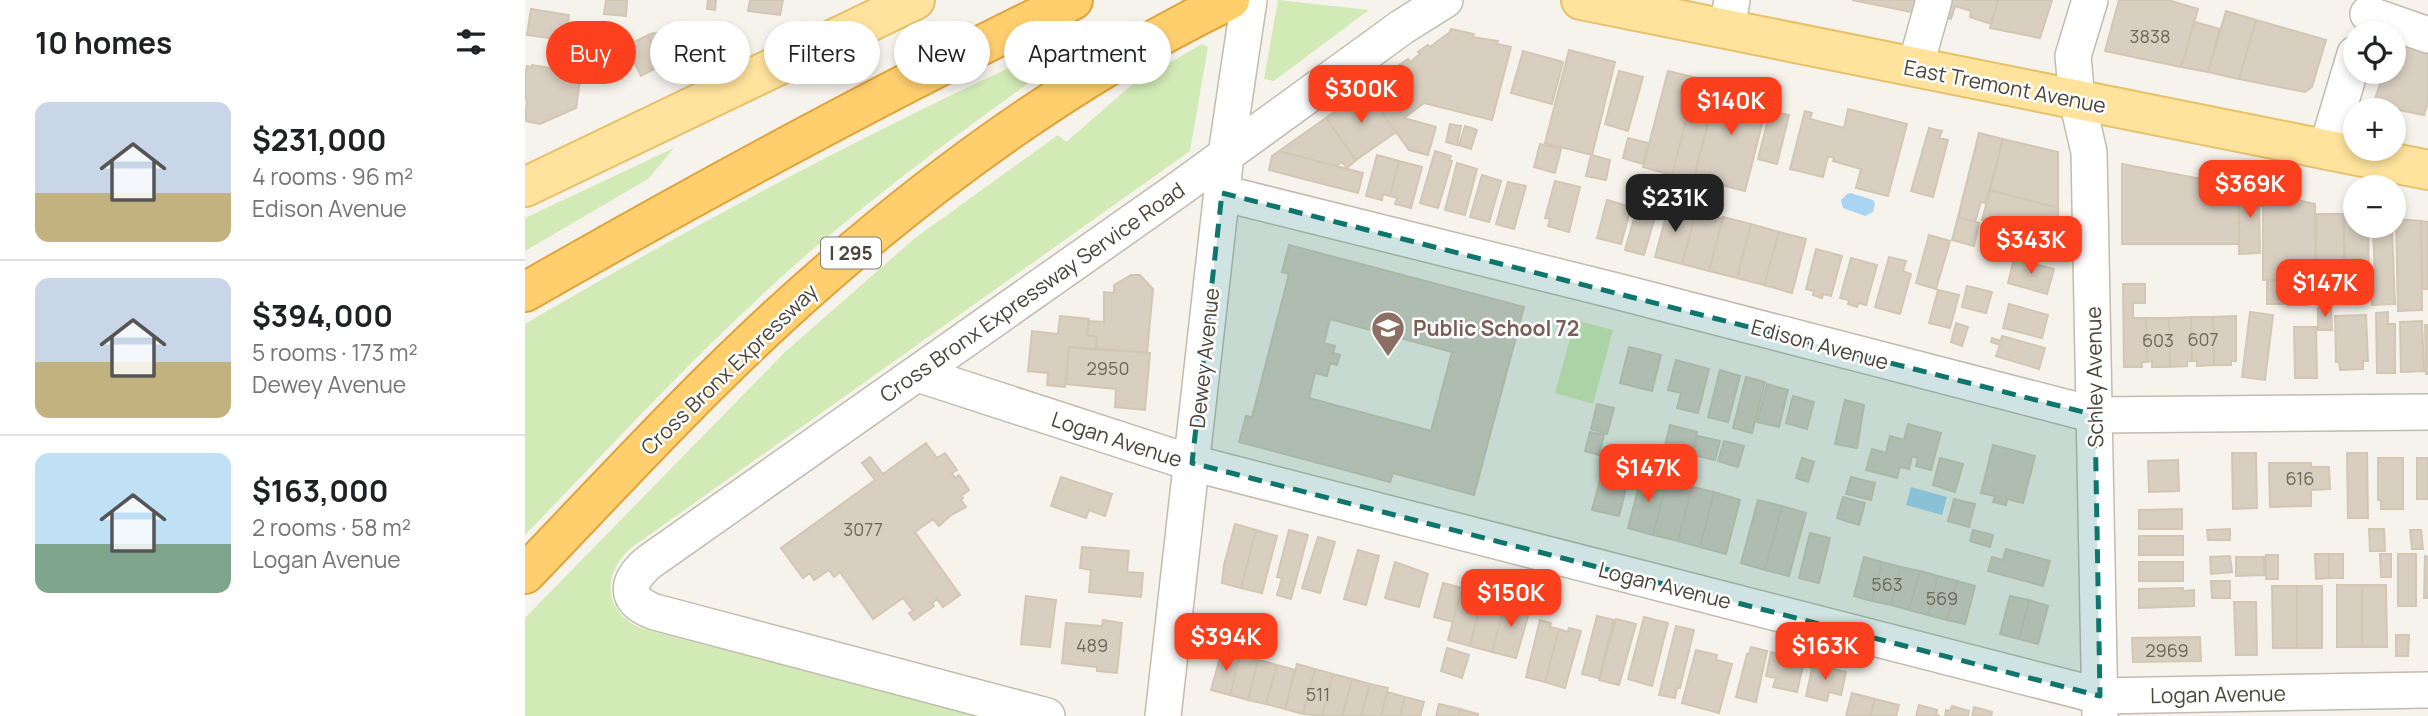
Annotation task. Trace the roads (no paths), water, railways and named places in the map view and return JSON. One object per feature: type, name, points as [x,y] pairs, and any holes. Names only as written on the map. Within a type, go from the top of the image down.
[{"type":"highway","points":[[525,292],[784,148],[982,44],[1073,0]]},
{"type":"highway","name":"Cross Bronx Expressway","points":[[525,574],[776,319],[870,237],[936,185],[1049,105],[1144,45],[1241,10]]},
{"type":"main road","points":[[525,187],[915,0]]},
{"type":"main road","name":"East Tremont Avenue","points":[[1581,0],[1729,15],[1915,68],[2428,170]]},
{"type":"street","name":"Cross Bronx Expressway Service Road","points":[[1047,716],[655,612],[637,603],[631,592],[633,578],[649,562],[918,374],[1402,27],[1445,0]]},
{"type":"street","points":[[1915,68],[1934,0]]},
{"type":"street","name":"Schley Avenue","points":[[2090,0],[2073,56],[2077,100],[2089,152],[2100,706]]},
{"type":"street","name":"Dewey Avenue","points":[[1163,716],[1241,10]]},
{"type":"street","points":[[2367,16],[2428,35]]},
{"type":"street","points":[[2326,151],[2346,84]]},
{"type":"street","name":"Edison Avenue","points":[[1222,192],[2095,415],[2428,412]]},
{"type":"street","name":"Logan Avenue","points":[[918,374],[1192,463],[2100,706],[2428,690]]},
{"type":"water","points":[[1851,193],[1873,200],[1873,212],[1865,216],[1843,208],[1841,200]]},
{"type":"water","points":[[1911,487],[1947,497],[1942,515],[1906,505]]},
{"type":"place","name":"Public School 72","points":[[1388,358]]}]
